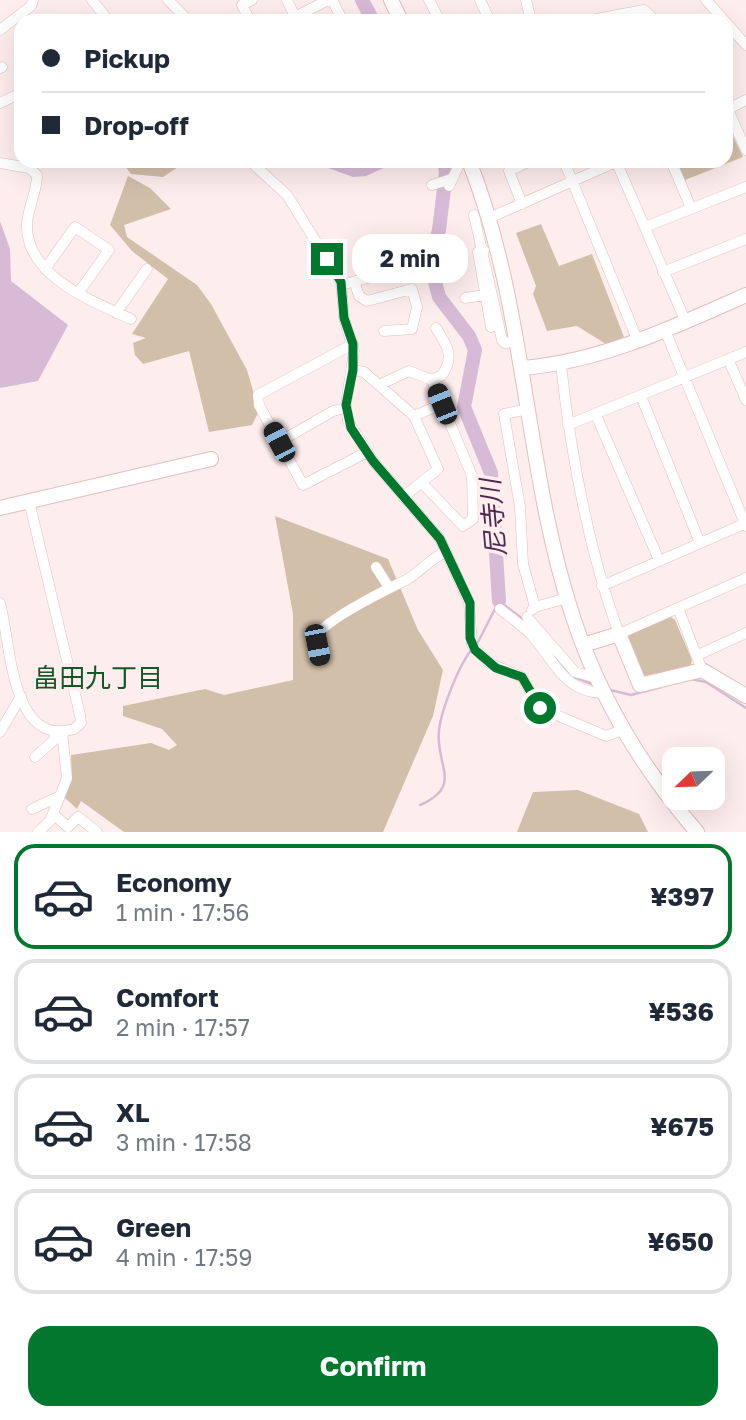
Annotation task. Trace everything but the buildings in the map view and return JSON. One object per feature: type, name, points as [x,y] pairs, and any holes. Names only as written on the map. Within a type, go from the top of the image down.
[{"type":"street","points":[[21,14],[31,6],[33,0]]},
{"type":"street","points":[[92,0],[103,14]]},
{"type":"street","points":[[168,0],[182,14]]},
{"type":"street","points":[[246,14],[242,5],[252,0]]},
{"type":"street","points":[[305,14],[330,0]]},
{"type":"street","points":[[706,0],[718,14]]},
{"type":"street","points":[[624,14],[645,10],[649,14]]},
{"type":"street","points":[[0,30],[14,19]]},
{"type":"street","points":[[733,30],[746,45]]},
{"type":"street","points":[[733,121],[746,150]]},
{"type":"street","points":[[24,168],[37,175],[27,224],[34,254],[45,269],[79,292],[131,319]]},
{"type":"street","points":[[258,168],[288,195],[341,282],[344,318],[353,344],[353,370],[346,408],[351,428],[367,452],[436,532],[470,603],[473,647],[496,668],[522,677],[545,711],[572,719],[606,736],[623,730]]},
{"type":"street","points":[[443,183],[457,168]]},
{"type":"street","points":[[471,168],[489,218],[567,598],[583,645],[603,693],[623,730],[654,778],[698,832]]},
{"type":"street","points":[[515,168],[509,171],[522,204]]},
{"type":"street","points":[[566,168],[637,339]]},
{"type":"street","points":[[489,218],[601,168]]},
{"type":"street","points":[[619,168],[685,320]]},
{"type":"street","points":[[674,168],[691,208]]},
{"type":"street","points":[[645,227],[746,187]]},
{"type":"street","points":[[474,215],[484,250],[502,340],[505,343],[516,341]]},
{"type":"street","points":[[45,269],[75,227],[109,250],[79,292]]},
{"type":"street","points":[[663,272],[746,239]]},
{"type":"street","points":[[484,250],[478,252],[491,327]]},
{"type":"street","points":[[116,313],[146,269]]},
{"type":"street","points":[[341,282],[355,284],[402,269]]},
{"type":"street","points":[[355,284],[359,296],[367,301],[412,289],[417,307],[412,328],[384,331]]},
{"type":"street","points":[[465,298],[485,295]]},
{"type":"street","points":[[521,368],[561,365],[604,355],[746,295]]},
{"type":"street","points":[[432,380],[442,375],[450,358],[447,345],[436,328]]},
{"type":"street","points":[[601,586],[746,524],[664,328]]},
{"type":"street","points":[[353,344],[258,395],[259,405],[303,485],[367,452]]},
{"type":"street","points":[[568,425],[746,352]]},
{"type":"street","points":[[728,359],[746,400]]},
{"type":"street","points":[[561,365],[568,425],[601,586],[640,685],[702,670],[745,694]]},
{"type":"street","points":[[353,370],[364,372],[414,416],[438,469],[403,496]]},
{"type":"street","points":[[379,385],[409,371],[432,380],[471,476],[473,519],[463,526],[421,482]]},
{"type":"street","points":[[640,396],[700,543]]},
{"type":"street","points":[[414,416],[442,404]]},
{"type":"street","points":[[279,442],[333,411],[346,408]]},
{"type":"street","points":[[529,409],[504,414],[520,507],[523,564],[535,607]]},
{"type":"street","points":[[596,415],[659,560]]},
{"type":"street","points":[[0,508],[211,459]]},
{"type":"street","points":[[0,603],[21,696],[37,726],[59,732],[74,729],[81,723],[29,501]]},
{"type":"street","points":[[320,661],[317,645],[323,629],[388,586],[405,580],[433,557],[446,552]]},
{"type":"street","points":[[376,567],[388,586]]},
{"type":"street","points":[[583,645],[619,634],[746,578]]},
{"type":"street","points":[[520,626],[535,607],[567,598]]},
{"type":"street","points":[[678,608],[702,670]]},
{"type":"street","points":[[500,609],[533,636],[565,681],[591,693],[603,693]]},
{"type":"street","points":[[527,617],[545,634],[575,672],[597,678]]},
{"type":"street","points":[[698,655],[746,633]]},
{"type":"street","points":[[0,666],[13,669]]},
{"type":"street","points":[[0,732],[21,696]]},
{"type":"street","points":[[35,757],[59,732]]},
{"type":"street","points":[[37,832],[50,821],[68,770],[59,732]]},
{"type":"street","points":[[32,809],[58,797]]},
{"type":"street","points":[[53,814],[68,827],[78,817],[97,832]]},
{"type":"shaded area","points":[[733,136],[743,157],[733,161]]},
{"type":"shaded area","points":[[126,168],[176,168],[163,177],[131,174]]},
{"type":"shaded area","points":[[328,168],[384,168],[366,176],[353,177]]},
{"type":"shaded area","points":[[680,168],[715,168],[685,180]]},
{"type":"shaded area","points":[[128,176],[150,188],[171,209],[124,225],[127,237],[197,285],[211,304],[247,370],[259,411],[252,425],[209,432],[189,351],[143,364],[135,355],[133,343],[146,338],[132,334],[168,279],[132,251],[110,225]]},
{"type":"shaded area","points":[[0,221],[10,249],[11,281],[68,325],[38,381],[0,388]]},
{"type":"shaded area","points":[[541,224],[559,266],[592,254],[624,337],[606,344],[577,326],[547,331],[533,294],[536,286],[516,233]]},
{"type":"shaded area","points":[[275,516],[388,559],[418,630],[443,670],[433,716],[383,832],[124,832],[81,801],[77,809],[64,797],[72,779],[71,755],[151,743],[169,750],[177,745],[162,729],[123,716],[123,706],[205,689],[224,695],[293,680],[293,614]]},
{"type":"shaded area","points":[[671,617],[675,620],[692,660],[690,668],[646,679],[640,676],[626,635]]},
{"type":"shaded area","points":[[578,790],[639,814],[648,832],[517,832],[533,792]]},
{"type":"waterway","name":"尼寺川","points":[[362,0],[369,14]]},
{"type":"waterway","name":"尼寺川","points":[[445,168],[439,230],[430,262],[439,297],[469,336],[475,350],[464,407],[491,473],[499,601]]},
{"type":"waterway","points":[[477,644],[499,601],[524,620]]},
{"type":"waterway","points":[[420,805],[433,798],[444,782],[439,743],[440,722],[456,676],[472,649]]},
{"type":"waterway","points":[[560,662],[572,676],[594,685]]},
{"type":"waterway","points":[[691,679],[706,682],[746,708]]},
{"type":"waterway","points":[[610,690],[631,695],[661,687]]},
{"type":"district","name":"畠田九丁目","points":[[98,677]]},
{"type":"route","points":[[327,259],[341,282],[344,318],[354,351],[352,379],[346,405],[351,428],[373,461],[440,539],[470,603],[470,638],[475,650],[496,668],[517,673],[522,677],[540,708]]}]
